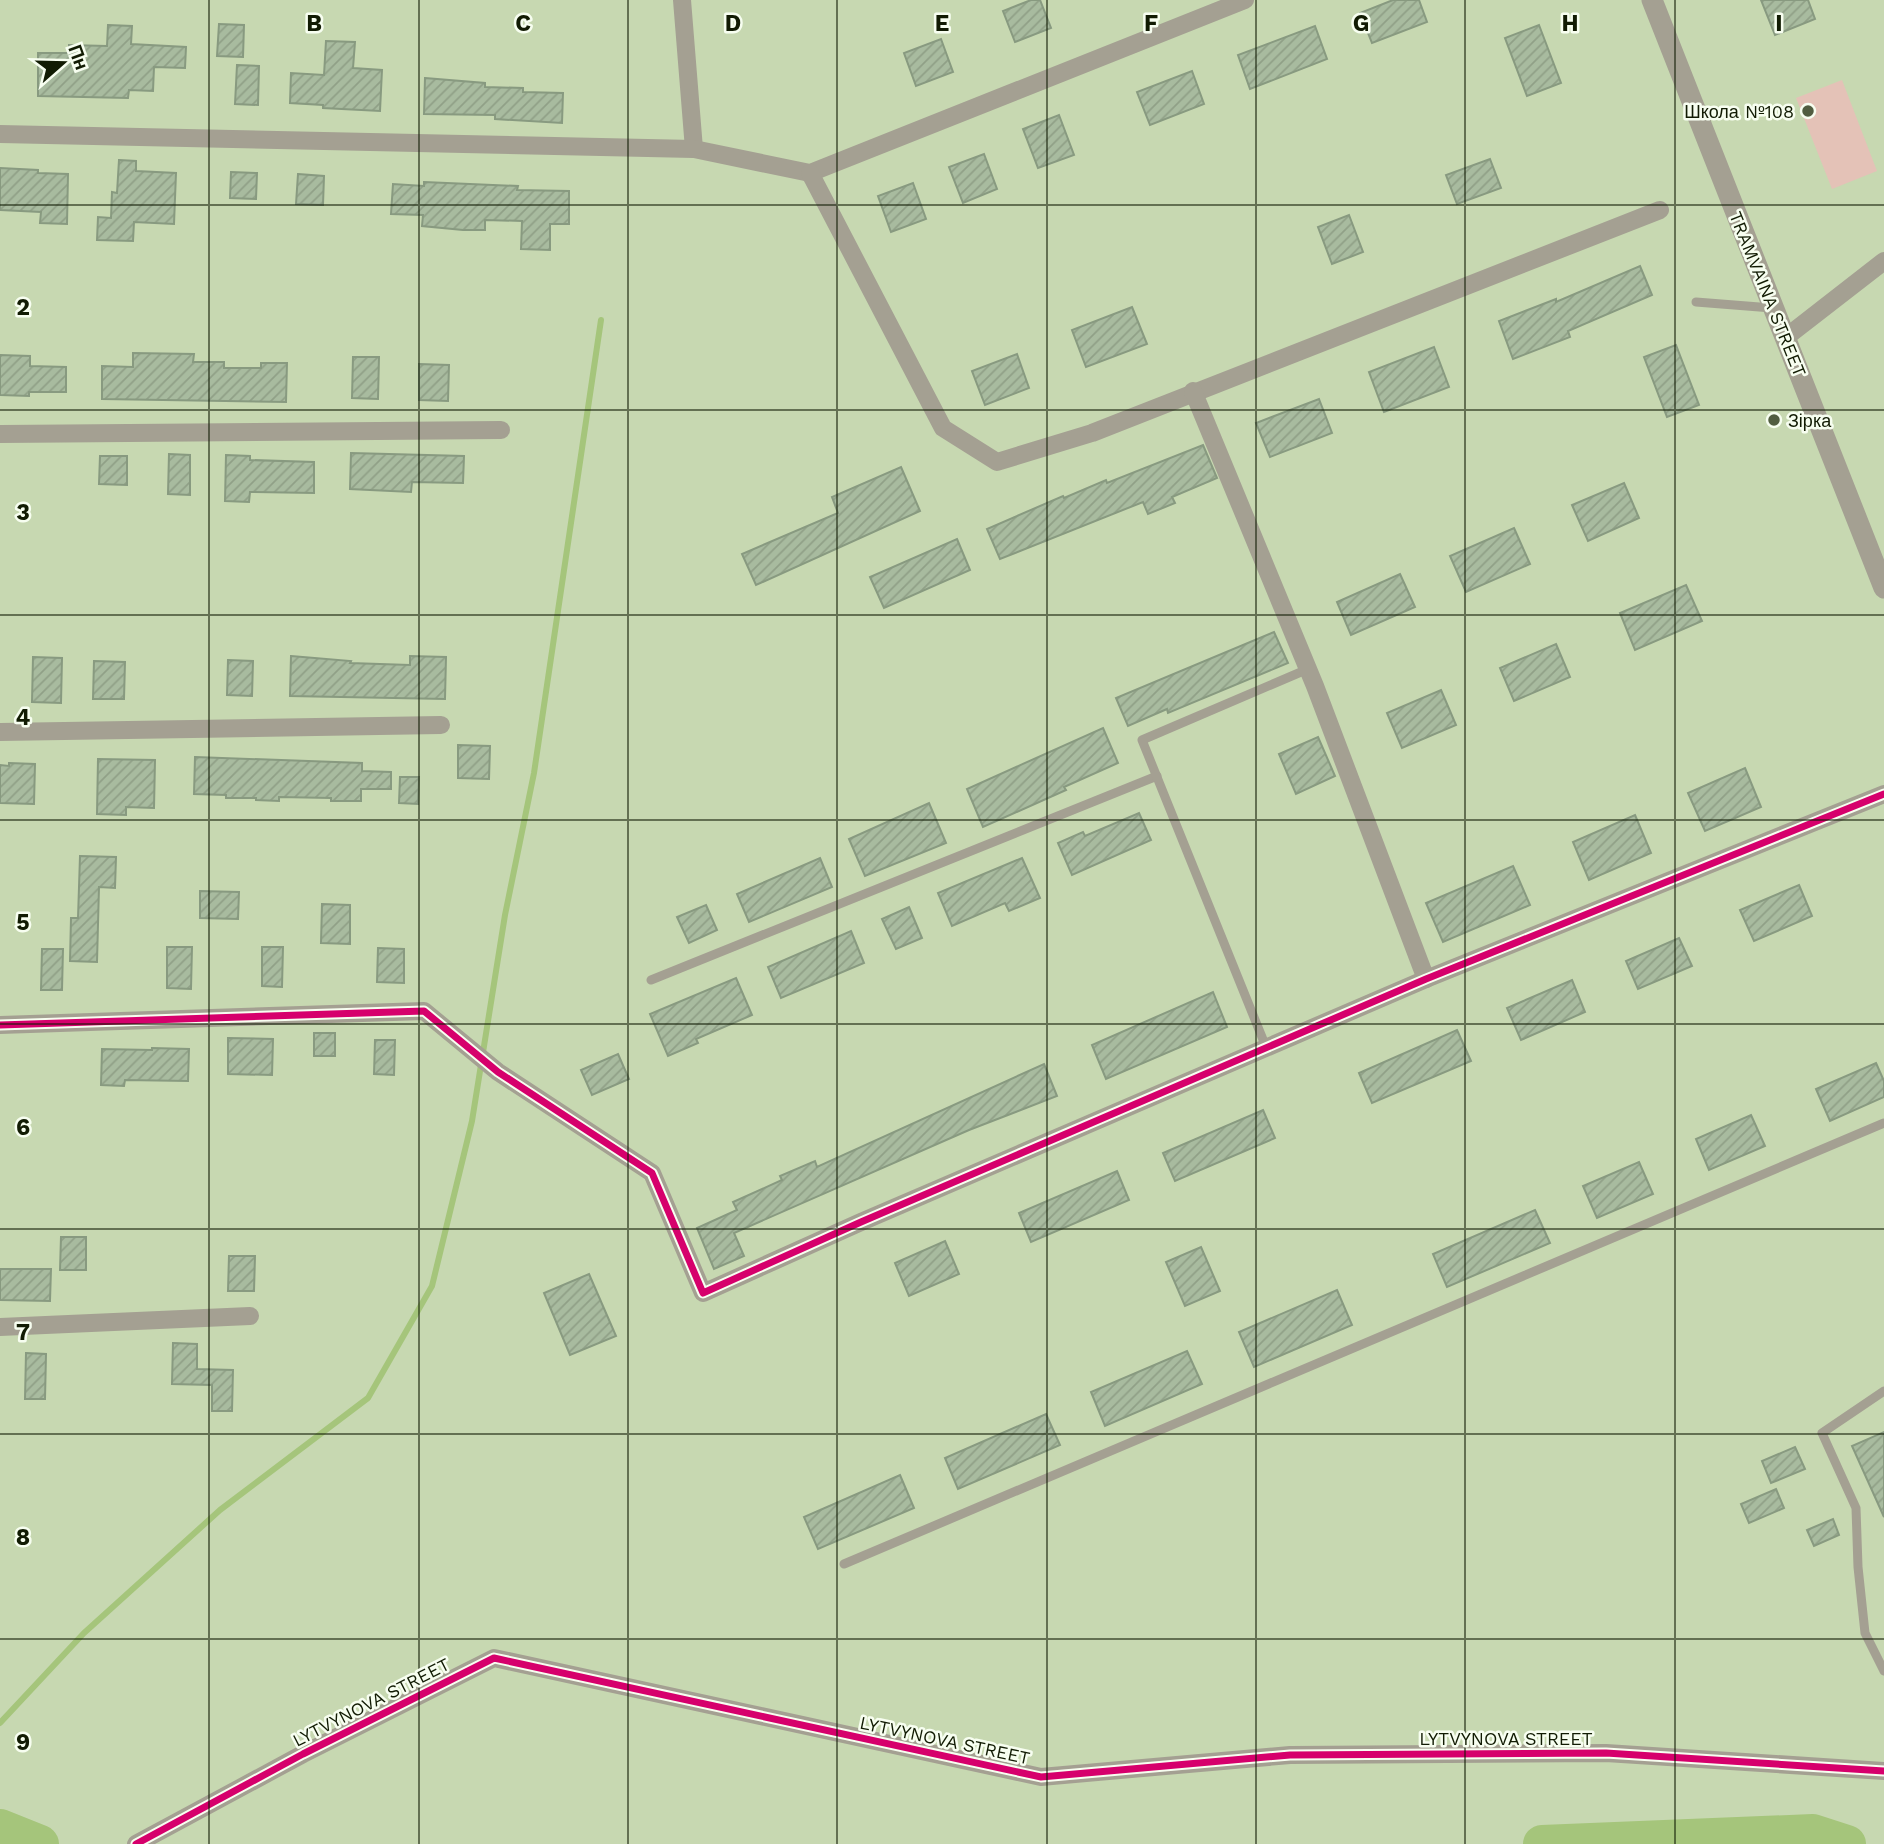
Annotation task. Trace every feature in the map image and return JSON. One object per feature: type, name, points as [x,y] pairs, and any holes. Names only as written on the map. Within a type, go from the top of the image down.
[{"type":"street","points":[[682,0],[694,149]]},
{"type":"street","points":[[0,134],[694,149],[810,173],[1210,6],[1245,0]]},
{"type":"street","name":"TRAMVAINA STREET","points":[[1652,0],[1884,588]]},
{"type":"street","points":[[810,173],[943,428],[997,462],[1092,433],[1193,391],[1660,210]]},
{"type":"street","points":[[1786,338],[1884,261]]},
{"type":"street","points":[[1193,391],[1308,668],[1426,979]]},
{"type":"street","points":[[0,433],[501,430]]},
{"type":"street","points":[[0,732],[441,725]]},
{"type":"street","points":[[0,1026],[424,1010],[498,1072],[652,1173],[703,1293],[886,1211],[1426,979],[1884,794]]},
{"type":"street","points":[[0,1327],[250,1316]]},
{"type":"street","name":"LYTVYNOVA STREET","points":[[136,1844],[303,1754],[494,1657],[1041,1777],[1290,1755],[1606,1753],[1884,1771]]},
{"type":"lane","points":[[1696,302],[1774,308]]},
{"type":"lane","points":[[1266,1047],[1142,740],[1308,668]]},
{"type":"lane","points":[[651,980],[1157,776]]},
{"type":"lane","points":[[844,1564],[1884,1123]]},
{"type":"lane","points":[[1884,1391],[1822,1433],[1856,1508],[1858,1567],[1865,1633],[1884,1671]]},
{"type":"shaded area","points":[[1842,80],[1877,171],[1832,189],[1796,98]]},
{"type":"building","points":[[1031,0],[1040,0],[1051,28],[1015,42],[1003,11]]},
{"type":"building","points":[[1393,0],[1419,0],[1427,22],[1372,43],[1360,13]]},
{"type":"building","points":[[1761,0],[1808,0],[1815,19],[1775,35]]},
{"type":"building","points":[[219,24],[244,25],[243,57],[217,56]]},
{"type":"building","points":[[108,25],[132,26],[131,44],[186,47],[185,68],[154,67],[153,91],[129,90],[128,98],[38,96],[38,53],[69,53],[69,45],[107,46]]},
{"type":"building","points":[[1539,25],[1561,83],[1527,96],[1505,38]]},
{"type":"building","points":[[1315,26],[1327,59],[1250,89],[1238,55]]},
{"type":"building","points":[[941,39],[953,72],[916,86],[904,53]]},
{"type":"building","points":[[326,41],[355,42],[353,68],[382,70],[380,111],[290,103],[291,73],[324,75]]},
{"type":"building","points":[[237,65],[259,66],[258,105],[235,104]]},
{"type":"building","points":[[1192,71],[1204,104],[1150,125],[1137,92]]},
{"type":"building","points":[[425,78],[485,83],[485,87],[523,88],[523,92],[563,93],[562,123],[495,119],[495,115],[424,114]]},
{"type":"building","points":[[1059,115],[1074,155],[1038,168],[1023,129]]},
{"type":"building","points":[[984,154],[997,189],[963,203],[949,167]]},
{"type":"building","points":[[1490,159],[1501,188],[1457,204],[1446,175]]},
{"type":"building","points":[[119,160],[136,161],[136,171],[176,173],[174,224],[134,222],[133,241],[97,240],[98,217],[111,218],[112,192],[117,193]]},
{"type":"building","points":[[0,168],[68,174],[67,224],[40,223],[41,212],[0,210]]},
{"type":"building","points":[[231,172],[257,173],[256,199],[230,198]]},
{"type":"building","points":[[298,174],[324,176],[323,205],[296,204]]},
{"type":"building","points":[[424,182],[518,186],[517,190],[569,191],[569,224],[550,224],[550,250],[521,249],[522,221],[485,220],[485,230],[463,230],[422,226],[423,215],[391,214],[393,184],[424,186]]},
{"type":"building","points":[[913,183],[926,219],[891,232],[878,196]]},
{"type":"building","points":[[1349,215],[1363,252],[1332,264],[1318,227]]},
{"type":"building","points":[[1640,266],[1652,295],[1568,331],[1570,337],[1513,359],[1499,321],[1556,299],[1556,302]]},
{"type":"building","points":[[1132,307],[1147,344],[1086,367],[1072,330]]},
{"type":"building","points":[[1676,345],[1699,405],[1667,417],[1644,357]]},
{"type":"building","points":[[1434,347],[1449,387],[1384,412],[1369,372]]},
{"type":"building","points":[[133,353],[194,354],[193,362],[224,362],[224,368],[261,368],[261,363],[287,363],[286,402],[102,399],[102,366],[133,367]]},
{"type":"building","points":[[1017,354],[1029,388],[985,405],[972,371]]},
{"type":"building","points":[[0,355],[30,356],[30,366],[66,367],[66,392],[29,392],[29,396],[0,395]]},
{"type":"building","points":[[353,357],[379,357],[378,399],[352,398]]},
{"type":"building","points":[[419,364],[449,365],[448,401],[419,400]]},
{"type":"building","points":[[1319,399],[1332,433],[1270,457],[1256,423]]},
{"type":"building","points":[[1203,445],[1217,478],[1172,497],[1175,503],[1148,514],[1143,502],[1000,559],[987,529],[1063,496],[1064,498],[1106,480],[1107,483]]},
{"type":"building","points":[[351,453],[464,456],[463,483],[412,482],[411,492],[350,489]]},
{"type":"building","points":[[169,454],[190,455],[190,495],[168,494]]},
{"type":"building","points":[[226,455],[250,456],[250,460],[314,462],[314,493],[250,492],[249,502],[225,501]]},
{"type":"building","points":[[100,456],[127,456],[127,485],[99,484]]},
{"type":"building","points":[[901,467],[920,511],[756,585],[742,554],[838,513],[832,497]]},
{"type":"building","points":[[1624,483],[1639,518],[1588,541],[1572,505]]},
{"type":"building","points":[[1514,528],[1530,564],[1466,592],[1450,556]]},
{"type":"building","points":[[957,539],[970,570],[884,608],[870,577]]},
{"type":"building","points":[[1400,574],[1415,607],[1351,635],[1337,602]]},
{"type":"building","points":[[1686,585],[1702,621],[1635,650],[1620,613]]},
{"type":"building","points":[[1274,632],[1288,663],[1168,713],[1167,709],[1128,726],[1116,698]]},
{"type":"building","points":[[1556,644],[1570,677],[1514,701],[1500,668]]},
{"type":"building","points":[[291,656],[351,661],[350,663],[410,665],[410,656],[446,657],[445,699],[290,696]]},
{"type":"building","points":[[33,657],[62,658],[61,703],[32,702]]},
{"type":"building","points":[[228,660],[253,661],[252,696],[227,695]]},
{"type":"building","points":[[94,661],[125,662],[124,699],[93,699]]},
{"type":"building","points":[[1441,690],[1456,725],[1402,748],[1387,713]]},
{"type":"building","points":[[1103,728],[1118,763],[1064,787],[1066,790],[983,827],[967,789]]},
{"type":"building","points":[[1318,737],[1335,776],[1296,794],[1279,754]]},
{"type":"building","points":[[458,745],[490,746],[489,779],[458,778]]},
{"type":"building","points":[[195,757],[362,763],[362,771],[391,772],[391,789],[361,789],[361,801],[279,797],[279,801],[194,794]]},
{"type":"building","points":[[98,759],[155,760],[154,808],[126,807],[126,815],[97,814]]},
{"type":"building","points":[[9,763],[35,764],[34,804],[0,803],[0,765],[9,766]]},
{"type":"building","points":[[1745,768],[1761,807],[1705,831],[1688,793]]},
{"type":"building","points":[[400,777],[419,777],[418,804],[399,803]]},
{"type":"building","points":[[929,803],[946,843],[865,876],[849,839]]},
{"type":"building","points":[[1139,813],[1151,840],[1072,875],[1058,843],[1083,832],[1085,836]]},
{"type":"building","points":[[1635,815],[1651,853],[1589,880],[1573,842]]},
{"type":"building","points":[[80,856],[116,857],[115,888],[99,887],[97,962],[70,961],[71,918],[78,918]]},
{"type":"building","points":[[820,858],[832,887],[749,922],[737,894]]},
{"type":"building","points":[[1022,858],[1040,898],[1009,911],[1005,903],[952,926],[938,893]]},
{"type":"building","points":[[1513,866],[1530,905],[1443,942],[1426,903]]},
{"type":"building","points":[[1799,885],[1812,916],[1754,941],[1740,910]]},
{"type":"building","points":[[200,891],[239,892],[238,919],[200,918]]},
{"type":"building","points":[[322,904],[350,905],[350,944],[321,943]]},
{"type":"building","points":[[706,905],[717,930],[689,943],[677,917]]},
{"type":"building","points":[[909,907],[922,938],[896,949],[882,919]]},
{"type":"building","points":[[851,931],[864,963],[781,998],[768,967]]},
{"type":"building","points":[[1679,938],[1692,966],[1638,989],[1626,961]]},
{"type":"building","points":[[167,947],[192,947],[191,989],[167,988]]},
{"type":"building","points":[[262,947],[283,947],[282,987],[262,986]]},
{"type":"building","points":[[378,948],[404,949],[404,983],[377,982]]},
{"type":"building","points":[[42,949],[63,949],[62,990],[41,990]]},
{"type":"building","points":[[736,978],[752,1015],[696,1039],[698,1043],[668,1056],[650,1014]]},
{"type":"building","points":[[1572,980],[1585,1012],[1521,1040],[1507,1008]]},
{"type":"building","points":[[1213,992],[1227,1027],[1106,1079],[1092,1045]]},
{"type":"building","points":[[1457,1030],[1471,1061],[1372,1103],[1359,1073]]},
{"type":"building","points":[[314,1033],[335,1033],[335,1056],[314,1056]]},
{"type":"building","points":[[228,1038],[273,1039],[272,1075],[228,1074]]},
{"type":"building","points":[[375,1040],[395,1040],[394,1075],[374,1074]]},
{"type":"building","points":[[102,1049],[189,1049],[188,1081],[125,1080],[124,1086],[101,1085]]},
{"type":"building","points":[[618,1054],[629,1079],[592,1095],[581,1070]]},
{"type":"building","points":[[1876,1063],[1884,1081],[1884,1097],[1830,1121],[1816,1089]]},
{"type":"building","points":[[1044,1064],[1057,1096],[969,1130],[734,1233],[744,1256],[714,1269],[697,1228],[737,1210],[733,1202],[782,1180],[780,1176],[815,1161],[817,1167]]},
{"type":"building","points":[[1263,1110],[1275,1138],[1175,1181],[1163,1153]]},
{"type":"building","points":[[1751,1115],[1765,1146],[1709,1170],[1696,1139]]},
{"type":"building","points":[[1639,1162],[1653,1194],[1597,1218],[1583,1186]]},
{"type":"building","points":[[1117,1171],[1129,1200],[1031,1242],[1019,1213]]},
{"type":"building","points":[[1535,1210],[1550,1243],[1447,1287],[1433,1254]]},
{"type":"building","points":[[61,1237],[86,1237],[86,1270],[60,1270]]},
{"type":"building","points":[[945,1241],[959,1274],[909,1296],[895,1263]]},
{"type":"building","points":[[1201,1247],[1220,1291],[1185,1306],[1166,1262]]},
{"type":"building","points":[[229,1256],[255,1256],[254,1291],[228,1291]]},
{"type":"building","points":[[0,1269],[51,1269],[50,1301],[0,1300]]},
{"type":"building","points":[[589,1274],[616,1336],[570,1355],[544,1293]]},
{"type":"building","points":[[1337,1290],[1352,1325],[1254,1367],[1239,1332]]},
{"type":"building","points":[[173,1343],[197,1344],[197,1369],[233,1370],[232,1411],[212,1411],[212,1385],[172,1384]]},
{"type":"building","points":[[1187,1351],[1202,1384],[1105,1426],[1091,1392]]},
{"type":"building","points":[[26,1353],[46,1354],[45,1399],[25,1399]]},
{"type":"building","points":[[1046,1414],[1060,1445],[958,1489],[945,1458]]},
{"type":"building","points":[[1884,1432],[1884,1517],[1852,1446]]},
{"type":"building","points":[[1795,1447],[1805,1469],[1771,1483],[1762,1461]]},
{"type":"building","points":[[900,1475],[914,1508],[818,1549],[804,1517]]},
{"type":"building","points":[[1776,1489],[1784,1508],[1749,1523],[1741,1504]]},
{"type":"building","points":[[1833,1519],[1839,1535],[1814,1546],[1807,1530]]},
{"type":"waterway","points":[[0,1723],[84,1633],[220,1510],[368,1398],[432,1286],[472,1121],[505,915],[534,773],[601,320]]},
{"type":"waterway","points":[[0,1828],[40,1844]]},
{"type":"waterway","points":[[1542,1844],[1813,1833],[1847,1844]]},
{"type":"cycle path","points":[[0,1025],[424,1011],[498,1072],[652,1173],[703,1293],[861,1222],[1426,979],[1884,794]]},
{"type":"cycle path","points":[[136,1844],[303,1754],[494,1658],[1041,1777],[1290,1755],[1606,1753],[1884,1771]]},
{"type":"place","name":"Школа №108","points":[[1808,111]]},
{"type":"place","name":"Зірка","points":[[1774,420]]}]
